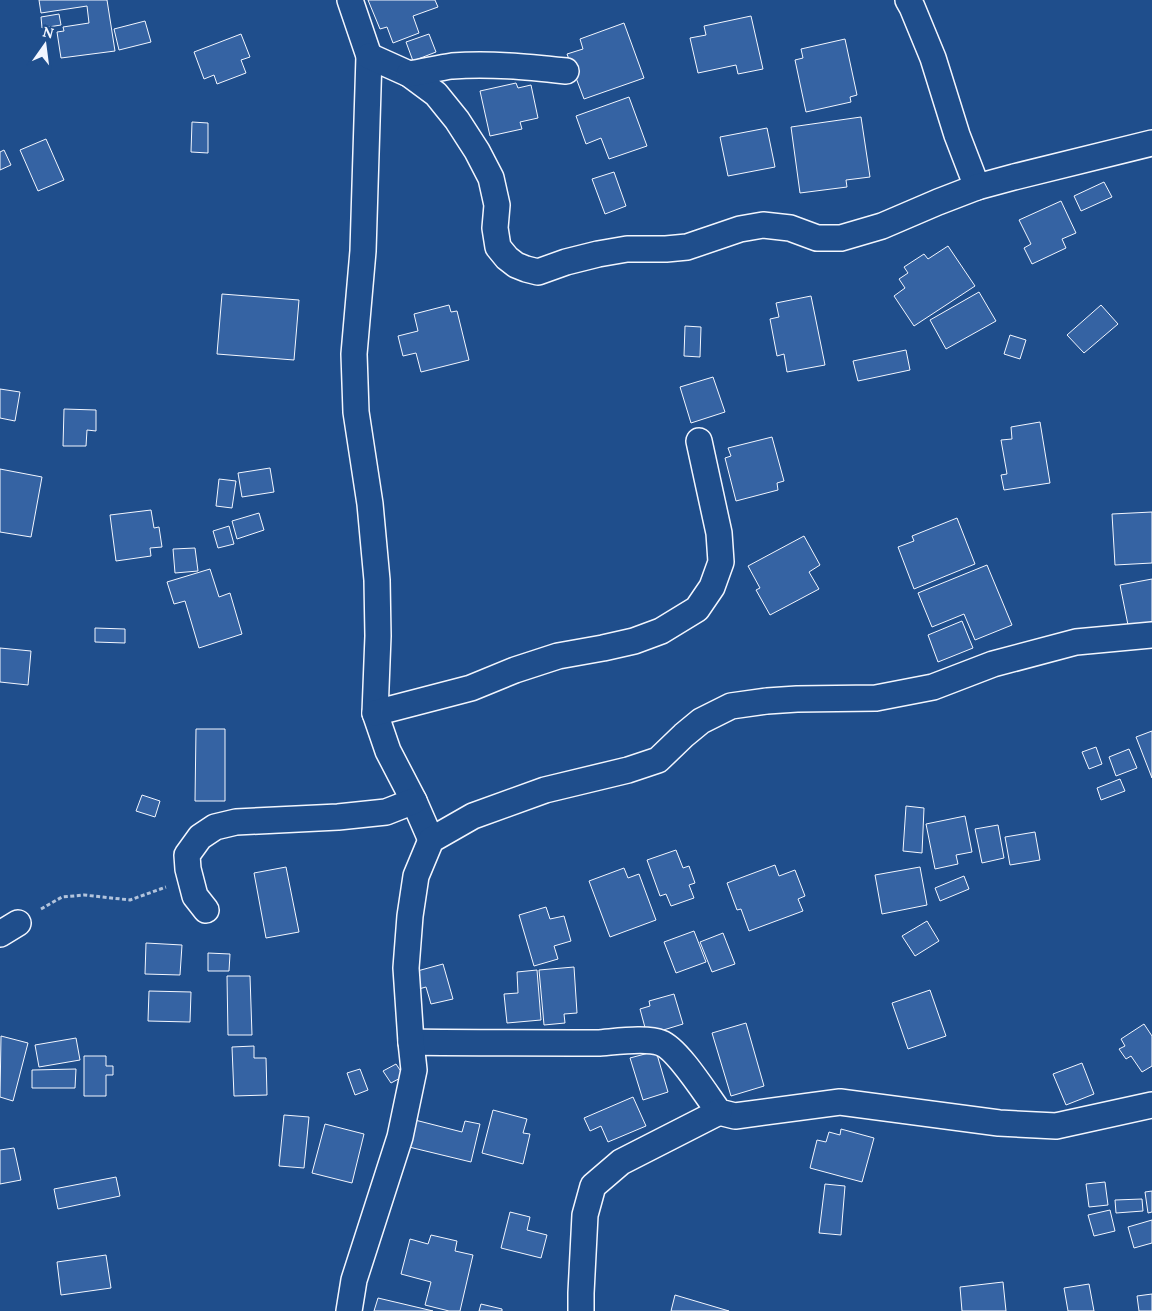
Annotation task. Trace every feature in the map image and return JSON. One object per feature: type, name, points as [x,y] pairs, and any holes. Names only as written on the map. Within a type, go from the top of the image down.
[{"type":"street","points":[[350,0],[368,56],[363,251],[354,354],[356,412],[370,504],[377,580],[378,636],[375,713],[388,751],[414,801],[431,840]]},
{"type":"street","points":[[908,0],[933,58],[977,187]]},
{"type":"street","points":[[368,56],[409,74],[436,94],[447,107],[477,151],[491,178],[497,205],[495,228],[498,247],[516,265],[538,272],[566,262],[598,254],[627,248],[666,249],[687,246],[740,229],[763,225],[790,228],[817,238],[841,238],[882,226],[977,187],[1152,143]]},
{"type":"street","points":[[409,74],[451,66],[488,65],[522,66],[566,71]]},
{"type":"street","points":[[375,713],[471,688],[515,670],[558,656],[634,641],[661,631],[697,609],[712,588],[721,562],[720,533],[699,441]]},
{"type":"street","points":[[349,1311],[354,1280],[400,1137],[414,1070],[406,968],[410,916],[416,876],[431,840],[473,816],[545,790],[628,770],[658,760],[701,721],[731,706],[797,698],[876,698],[933,687],[993,664],[1076,642],[1152,635]]},
{"type":"street","points":[[206,910],[195,896],[187,855],[200,838],[215,827],[236,822],[338,817],[386,812],[414,801]]},
{"type":"street","points":[[411,1042],[522,1044],[648,1040],[662,1043],[676,1053],[719,1112],[735,1116],[840,1102],[999,1123],[1056,1126],[1152,1105]]},
{"type":"street","points":[[581,1311],[585,1215],[593,1186],[621,1162],[719,1112]]},
{"type":"path","points":[[9,928],[62,897],[84,894],[130,900],[190,878]]},
{"type":"building","points":[[39,0],[107,0],[115,51],[61,58],[57,32],[64,31],[63,27],[89,23],[87,6],[41,13]]},
{"type":"building","points":[[368,0],[435,0],[438,7],[413,16],[419,33],[393,43],[387,27],[380,29]]},
{"type":"building","points":[[59,14],[61,25],[42,28],[41,17]]},
{"type":"building","points":[[751,16],[763,69],[738,74],[736,65],[698,73],[690,38],[706,35],[704,26]]},
{"type":"building","points":[[145,21],[151,42],[119,50],[114,29]]},
{"type":"building","points":[[624,23],[644,78],[584,99],[567,54],[583,49],[580,39]]},
{"type":"building","points":[[241,34],[250,57],[241,60],[246,73],[217,84],[214,75],[204,79],[194,52]]},
{"type":"building","points":[[429,34],[436,52],[413,61],[406,42]]},
{"type":"building","points":[[845,39],[857,95],[850,97],[851,102],[806,112],[795,60],[803,58],[801,49]]},
{"type":"building","points":[[516,83],[518,88],[531,85],[538,118],[520,122],[522,129],[490,136],[480,91]]},
{"type":"building","points":[[629,97],[647,146],[609,159],[601,138],[586,144],[576,116]]},
{"type":"building","points":[[861,117],[870,177],[846,180],[847,187],[800,193],[791,127]]},
{"type":"building","points":[[192,122],[208,123],[208,153],[191,152]]},
{"type":"building","points":[[767,128],[775,167],[728,176],[720,137]]},
{"type":"building","points":[[46,139],[64,180],[38,191],[20,150]]},
{"type":"building","points":[[4,150],[11,165],[0,170],[0,152]]},
{"type":"building","points":[[614,172],[626,206],[605,214],[592,179]]},
{"type":"building","points":[[1104,182],[1112,197],[1081,211],[1074,196]]},
{"type":"building","points":[[1061,201],[1076,233],[1062,239],[1066,248],[1032,264],[1024,248],[1031,244],[1019,220]]},
{"type":"building","points":[[948,246],[975,286],[914,326],[894,296],[905,288],[899,279],[908,273],[904,267],[924,254],[928,259]]},
{"type":"building","points":[[979,292],[996,321],[946,349],[930,320]]},
{"type":"building","points":[[222,294],[299,300],[294,360],[217,354]]},
{"type":"building","points":[[811,296],[825,365],[787,372],[784,354],[777,356],[770,319],[779,317],[776,303]]},
{"type":"building","points":[[449,305],[451,312],[457,311],[469,360],[421,372],[416,353],[403,356],[398,336],[418,331],[414,314]]},
{"type":"building","points":[[1101,305],[1118,324],[1084,353],[1067,335]]},
{"type":"building","points":[[685,326],[701,327],[700,357],[684,356]]},
{"type":"building","points":[[1010,335],[1026,340],[1020,359],[1004,354]]},
{"type":"building","points":[[906,350],[910,370],[858,381],[853,361]]},
{"type":"building","points":[[713,377],[725,412],[691,423],[680,387]]},
{"type":"building","points":[[0,389],[20,392],[15,421],[0,418]]},
{"type":"building","points":[[64,409],[96,410],[96,431],[87,430],[86,446],[63,446]]},
{"type":"building","points":[[1040,422],[1050,483],[1004,490],[1001,475],[1007,474],[1001,440],[1012,439],[1011,427]]},
{"type":"building","points":[[772,437],[784,481],[777,483],[778,490],[736,501],[725,458],[731,456],[728,448]]},
{"type":"building","points":[[270,468],[274,492],[242,497],[238,473]]},
{"type":"building","points":[[0,469],[42,477],[31,537],[0,532]]},
{"type":"building","points":[[219,479],[236,481],[232,508],[216,506]]},
{"type":"building","points":[[151,510],[154,528],[159,527],[162,547],[150,548],[151,556],[116,561],[110,515]]},
{"type":"building","points":[[1152,512],[1152,563],[1115,565],[1112,514]]},
{"type":"building","points":[[259,513],[264,530],[237,539],[232,521]]},
{"type":"building","points":[[957,518],[975,564],[914,589],[898,547],[914,541],[912,536]]},
{"type":"building","points":[[229,526],[234,544],[218,548],[213,531]]},
{"type":"building","points":[[804,536],[820,565],[809,572],[819,589],[770,615],[756,590],[760,588],[748,566]]},
{"type":"building","points":[[195,548],[198,571],[175,573],[173,549]]},
{"type":"building","points":[[987,565],[1012,625],[975,640],[964,614],[932,627],[918,593]]},
{"type":"building","points":[[210,569],[219,597],[230,593],[242,634],[199,648],[185,601],[174,604],[167,582]]},
{"type":"building","points":[[1152,579],[1152,626],[1129,630],[1120,585]]},
{"type":"building","points":[[962,621],[973,648],[938,662],[928,635]]},
{"type":"building","points":[[95,628],[125,629],[125,643],[95,642]]},
{"type":"building","points":[[0,648],[31,651],[28,685],[0,682]]},
{"type":"building","points":[[196,729],[225,729],[225,801],[195,801]]},
{"type":"building","points":[[1152,731],[1152,778],[1136,737]]},
{"type":"building","points":[[1096,747],[1102,764],[1089,769],[1082,752]]},
{"type":"building","points":[[1129,749],[1137,768],[1116,776],[1109,757]]},
{"type":"building","points":[[1120,779],[1125,791],[1101,800],[1097,788]]},
{"type":"building","points":[[142,795],[160,801],[155,817],[136,811]]},
{"type":"building","points":[[906,806],[924,808],[922,853],[903,851]]},
{"type":"building","points":[[965,816],[972,852],[956,855],[958,864],[935,869],[926,824]]},
{"type":"building","points":[[998,825],[1004,858],[982,863],[975,829]]},
{"type":"building","points":[[1035,832],[1040,860],[1010,865],[1005,837]]},
{"type":"building","points":[[676,850],[683,868],[689,866],[695,883],[689,885],[694,898],[671,906],[666,894],[660,896],[647,860]]},
{"type":"building","points":[[775,865],[779,876],[795,870],[805,896],[798,899],[803,911],[749,931],[741,909],[737,910],[727,883]]},
{"type":"building","points":[[286,867],[299,932],[266,938],[254,873]]},
{"type":"building","points":[[920,867],[927,905],[882,914],[875,875]]},
{"type":"building","points":[[624,868],[628,878],[639,874],[656,920],[610,937],[589,881]]},
{"type":"building","points":[[964,876],[969,889],[940,901],[935,888]]},
{"type":"building","points":[[546,907],[550,919],[564,916],[571,941],[554,946],[558,959],[534,966],[519,915]]},
{"type":"building","points":[[927,921],[939,941],[915,956],[902,936]]},
{"type":"building","points":[[694,931],[706,962],[676,973],[664,942]]},
{"type":"building","points":[[723,933],[735,964],[712,972],[700,942]]},
{"type":"building","points":[[146,943],[182,945],[180,975],[145,974]]},
{"type":"building","points":[[208,953],[230,954],[229,971],[208,971]]},
{"type":"building","points":[[443,964],[453,999],[431,1004],[426,987],[415,990],[410,973]]},
{"type":"building","points":[[574,967],[577,1013],[564,1014],[565,1023],[544,1025],[539,970]]},
{"type":"building","points":[[537,970],[541,1020],[507,1023],[504,994],[518,993],[517,972]]},
{"type":"building","points":[[227,976],[250,976],[252,1035],[228,1035]]},
{"type":"building","points":[[930,990],[946,1036],[908,1049],[892,1003]]},
{"type":"building","points":[[149,991],[191,992],[190,1022],[148,1021]]},
{"type":"building","points":[[674,994],[683,1024],[647,1035],[640,1009],[650,1006],[649,1001]]},
{"type":"building","points":[[746,1023],[764,1086],[731,1096],[712,1033]]},
{"type":"building","points":[[1144,1024],[1152,1036],[1152,1066],[1142,1072],[1131,1056],[1126,1059],[1119,1049],[1125,1046],[1121,1039]]},
{"type":"building","points":[[1,1036],[28,1043],[13,1101],[0,1097]]},
{"type":"building","points":[[76,1038],[80,1060],[39,1067],[35,1045]]},
{"type":"building","points":[[254,1046],[254,1058],[266,1058],[267,1095],[234,1096],[232,1047]]},
{"type":"building","points":[[656,1051],[668,1092],[643,1100],[630,1058]]},
{"type":"building","points":[[84,1056],[106,1056],[106,1066],[113,1066],[113,1075],[106,1075],[106,1096],[84,1096]]},
{"type":"building","points":[[1082,1063],[1094,1094],[1066,1105],[1053,1074]]},
{"type":"building","points":[[396,1064],[404,1076],[391,1083],[383,1071]]},
{"type":"building","points":[[76,1069],[75,1088],[32,1088],[32,1070]]},
{"type":"building","points":[[360,1069],[368,1090],[355,1095],[347,1073]]},
{"type":"building","points":[[633,1097],[646,1126],[608,1142],[601,1126],[590,1131],[584,1118]]},
{"type":"building","points":[[493,1110],[527,1119],[523,1133],[530,1134],[523,1164],[482,1153]]},
{"type":"building","points":[[284,1115],[309,1117],[304,1168],[279,1166]]},
{"type":"building","points":[[415,1120],[462,1132],[465,1121],[480,1124],[471,1162],[409,1147]]},
{"type":"building","points":[[325,1124],[364,1134],[352,1183],[312,1173]]},
{"type":"building","points":[[841,1129],[874,1138],[862,1182],[810,1168],[817,1140],[826,1142],[829,1132],[840,1135]]},
{"type":"building","points":[[14,1148],[21,1180],[0,1184],[0,1150]]},
{"type":"building","points":[[116,1177],[120,1196],[58,1209],[54,1189]]},
{"type":"building","points":[[1105,1182],[1108,1205],[1089,1207],[1086,1184]]},
{"type":"building","points":[[825,1184],[845,1186],[841,1235],[819,1233]]},
{"type":"building","points":[[1152,1191],[1152,1212],[1148,1213],[1145,1192]]},
{"type":"building","points":[[1142,1199],[1143,1211],[1116,1213],[1115,1200]]},
{"type":"building","points":[[1110,1210],[1115,1231],[1094,1236],[1088,1215]]},
{"type":"building","points":[[510,1212],[530,1217],[527,1230],[547,1235],[541,1258],[501,1248]]},
{"type":"building","points":[[1152,1220],[1152,1243],[1134,1248],[1128,1227]]},
{"type":"building","points":[[431,1235],[457,1241],[455,1251],[473,1255],[460,1311],[449,1311],[425,1305],[431,1282],[401,1274],[410,1239],[428,1244]]},
{"type":"building","points":[[106,1255],[111,1288],[61,1295],[57,1262]]},
{"type":"building","points":[[1003,1282],[1006,1311],[962,1311],[960,1287]]},
{"type":"building","points":[[1089,1284],[1094,1311],[1068,1311],[1064,1288]]},
{"type":"building","points":[[1152,1294],[1152,1311],[1139,1311],[1137,1296]]},
{"type":"building","points":[[675,1295],[729,1311],[671,1311]]},
{"type":"building","points":[[378,1298],[433,1311],[374,1311]]},
{"type":"building","points":[[481,1304],[502,1309],[502,1311],[479,1311]]}]
